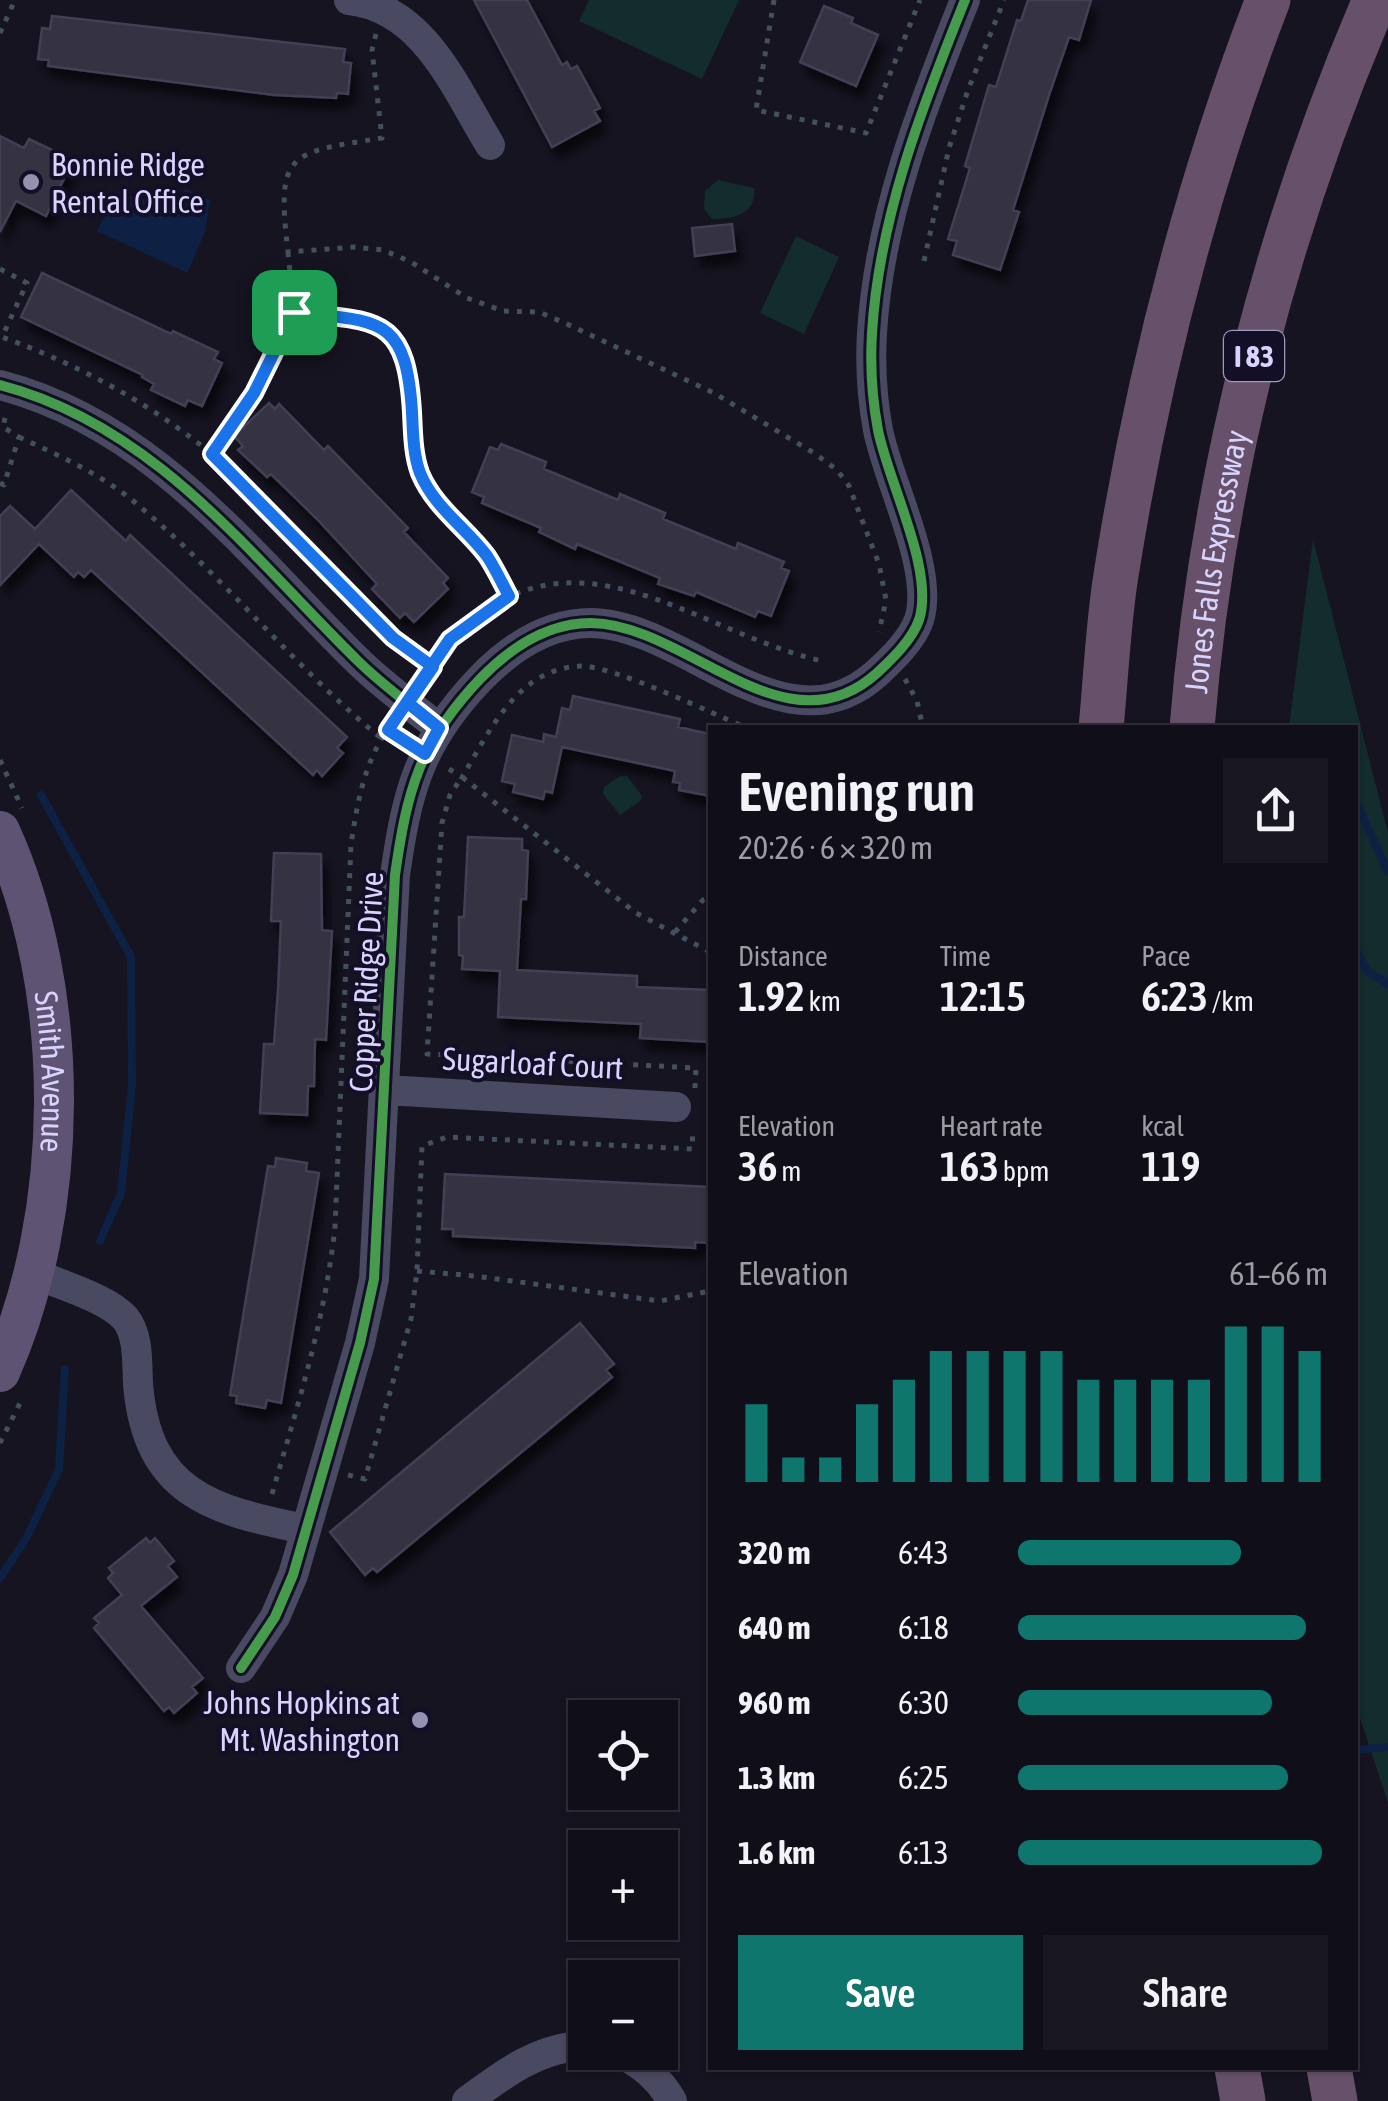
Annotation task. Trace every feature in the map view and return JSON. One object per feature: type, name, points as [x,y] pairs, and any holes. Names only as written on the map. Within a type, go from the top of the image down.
[{"type":"highway","points":[[1101,725],[1115,580],[1167,317],[1194,212],[1268,0]]},
{"type":"highway","name":"Jones Falls Expressway","points":[[1192,725],[1220,514],[1256,346],[1313,160],[1376,0]]},
{"type":"highway","points":[[1237,2070],[1243,2101]]},
{"type":"highway","points":[[1330,2070],[1335,2101]]},
{"type":"main road","name":"Smith Avenue","points":[[0,831],[35,933],[50,1026],[54,1112],[36,1274],[0,1372]]},
{"type":"street","points":[[349,0],[383,8],[403,20],[429,47],[490,146]]},
{"type":"street","name":"Copper Ridge Drive","points":[[241,1668],[275,1617],[294,1574],[374,1280],[395,875],[404,812],[416,768],[432,741],[500,658],[532,638],[561,627],[592,623],[627,630],[770,694],[822,703],[851,692],[892,660],[919,620],[921,578],[878,432],[870,376],[877,278],[898,186],[965,0]]},
{"type":"street","points":[[4,395],[60,405],[152,460],[203,502],[360,664],[408,703],[432,741]]},
{"type":"street","name":"Sugarloaf Court","points":[[385,1090],[688,1108]]},
{"type":"street","points":[[36,1274],[124,1316],[133,1332],[140,1413],[150,1444],[174,1476],[210,1505],[237,1515],[306,1521]]},
{"type":"street","points":[[467,2101],[540,2054],[568,2046]]},
{"type":"street","points":[[647,2070],[672,2101]]},
{"type":"path","points":[[0,33],[15,0]]},
{"type":"path","points":[[774,0],[756,110],[866,132],[920,0]]},
{"type":"path","points":[[924,262],[949,148],[1004,0]]},
{"type":"path","points":[[212,454],[254,393],[294,312],[282,205],[287,174],[299,157],[315,148],[382,138],[372,50],[383,8]]},
{"type":"path","points":[[288,252],[355,247],[384,250],[468,298],[503,311],[540,312],[714,393],[838,470],[849,486],[879,564],[886,600],[878,642],[916,701],[922,725]]},
{"type":"path","points":[[0,269],[27,282],[2,337],[86,371],[173,422],[212,454],[393,638],[433,667]]},
{"type":"path","points":[[294,312],[361,320],[382,326],[392,334],[410,388],[419,470],[431,494],[488,557],[509,596]]},
{"type":"path","points":[[4,395],[3,428],[96,475],[137,504],[335,700],[381,738]]},
{"type":"path","points":[[0,483],[4,484],[19,437]]},
{"type":"path","points":[[306,1521],[270,1501],[322,1323],[330,1278],[336,1227],[352,844],[358,800],[381,738],[450,639],[509,596],[564,581],[636,592],[766,645],[822,661]]},
{"type":"path","points":[[340,1473],[365,1480],[411,1319],[418,1272],[422,1146],[447,1136],[692,1149],[688,1108],[696,1068],[427,1054],[442,822],[450,796],[506,709],[530,684],[554,671],[580,666],[608,671],[740,725]]},
{"type":"path","points":[[388,730],[432,741],[462,777],[636,913],[708,951]]},
{"type":"path","points":[[675,932],[708,898]]},
{"type":"path","points":[[418,1272],[660,1301],[708,1292]]},
{"type":"green space","points":[[589,0],[739,0],[702,79],[579,21]]},
{"type":"green space","points":[[718,180],[754,188],[748,209],[736,216],[712,219],[704,209],[705,191]]},
{"type":"green space","points":[[796,236],[839,257],[804,334],[760,313]]},
{"type":"green space","points":[[1313,539],[1388,833],[1388,1803],[1358,1712],[1358,725],[1289,725]]},
{"type":"green space","points":[[620,776],[627,776],[642,796],[620,815],[603,794],[604,787]]},
{"type":"water","points":[[186,189],[210,200],[205,232],[187,273],[97,231],[117,191],[165,207]]},
{"type":"building","points":[[474,0],[527,0],[562,65],[567,62],[571,69],[577,66],[600,108],[594,111],[600,121],[552,147]]},
{"type":"building","points":[[1028,0],[1091,0],[1079,40],[1069,37],[1050,92],[1013,210],[1019,212],[1000,270],[953,255],[957,241],[948,239],[989,85],[996,87],[1017,20],[1021,21]]},
{"type":"building","points":[[824,6],[853,18],[851,23],[878,35],[856,86],[800,62]]},
{"type":"building","points":[[52,16],[345,49],[343,62],[351,63],[348,94],[337,93],[336,98],[274,95],[48,66],[49,60],[38,59],[42,28],[50,29]]},
{"type":"building","name":"Bonnie Ridge Rental Office","points":[[0,136],[24,148],[29,139],[73,160],[46,216],[16,201],[0,232]]},
{"type":"building","points":[[732,224],[735,251],[695,256],[692,228]]},
{"type":"building","points":[[42,273],[218,352],[214,359],[222,363],[202,406],[188,400],[185,406],[151,390],[154,384],[143,375],[21,317]]},
{"type":"building","points":[[269,403],[275,409],[279,404],[324,450],[328,446],[408,528],[404,532],[448,578],[443,583],[448,589],[414,622],[405,613],[400,618],[372,589],[377,584],[317,519],[271,474],[267,477],[238,450],[243,446],[234,436]]},
{"type":"building","points":[[501,444],[546,462],[544,469],[618,500],[620,494],[665,513],[663,519],[736,549],[738,543],[784,562],[781,568],[789,571],[771,616],[758,611],[755,617],[696,592],[694,596],[658,584],[660,578],[577,544],[575,549],[539,532],[541,528],[482,503],[484,497],[472,492],[490,447],[498,450]]},
{"type":"building","points":[[71,490],[126,541],[130,535],[347,737],[337,748],[343,753],[322,776],[317,770],[313,775],[91,570],[84,577],[78,572],[74,577],[39,544],[0,585],[0,516],[10,506],[35,529]]},
{"type":"building","points":[[573,696],[680,719],[678,727],[708,734],[708,796],[679,790],[680,783],[673,782],[675,771],[562,747],[552,793],[545,791],[543,799],[513,792],[515,784],[502,781],[512,735],[543,742],[544,734],[556,737],[562,708],[570,710]]},
{"type":"building","points":[[468,837],[522,839],[522,850],[528,851],[517,970],[637,976],[637,987],[708,990],[708,1042],[640,1038],[641,1024],[498,1017],[500,971],[462,969],[459,917],[464,917]]},
{"type":"building","points":[[274,853],[321,854],[322,930],[332,931],[326,1040],[315,1039],[314,1086],[308,1086],[307,1115],[260,1113],[264,1044],[274,1044],[278,990],[281,921],[271,921]]},
{"type":"building","points":[[276,1158],[307,1163],[306,1171],[319,1173],[281,1403],[267,1400],[265,1408],[236,1403],[237,1396],[230,1395],[268,1166],[275,1167]]},
{"type":"building","points":[[445,1174],[708,1187],[708,1243],[695,1242],[695,1248],[453,1236],[453,1229],[442,1229]]},
{"type":"building","points":[[580,1323],[614,1364],[606,1370],[612,1377],[377,1572],[373,1568],[365,1575],[330,1532]]},
{"type":"building","points":[[146,1538],[150,1543],[155,1538],[174,1561],[168,1566],[177,1577],[141,1606],[203,1678],[192,1687],[197,1693],[174,1713],[169,1707],[164,1711],[94,1628],[99,1623],[94,1618],[122,1595],[108,1578],[113,1573],[109,1568]]},
{"type":"waterway","points":[[41,795],[131,957],[132,1085],[121,1193],[100,1241]]},
{"type":"waterway","points":[[1358,807],[1388,872]]},
{"type":"waterway","points":[[1358,954],[1367,971],[1388,984]]},
{"type":"waterway","points":[[0,1578],[27,1537],[59,1469],[65,1369]]},
{"type":"waterway","points":[[1358,1750],[1388,1747]]},
{"type":"cycle path","points":[[241,1668],[275,1617],[293,1575],[360,1343],[374,1279],[395,875],[411,793],[429,747],[443,725],[459,702],[503,658],[544,633],[575,624],[627,629],[771,694],[807,700],[842,695],[877,673],[916,627],[922,600],[921,577],[878,430],[872,382],[872,333],[883,247],[893,205],[933,81],[965,0]]},
{"type":"cycle path","points":[[0,385],[55,404],[106,430],[152,462],[237,537],[367,669],[439,728]]},
{"type":"place","name":"Bonnie Ridge Rental Office","points":[[31,182]]},
{"type":"place","name":"Johns Hopkins at Mt. Washington","points":[[420,1720]]},
{"type":"route","points":[[294,312],[254,393],[212,454],[393,638],[433,667],[408,703],[439,728],[425,754],[388,730],[433,667],[450,639],[509,596],[488,557],[431,494],[419,470],[410,388],[392,334],[382,326],[361,320],[294,312]]}]
